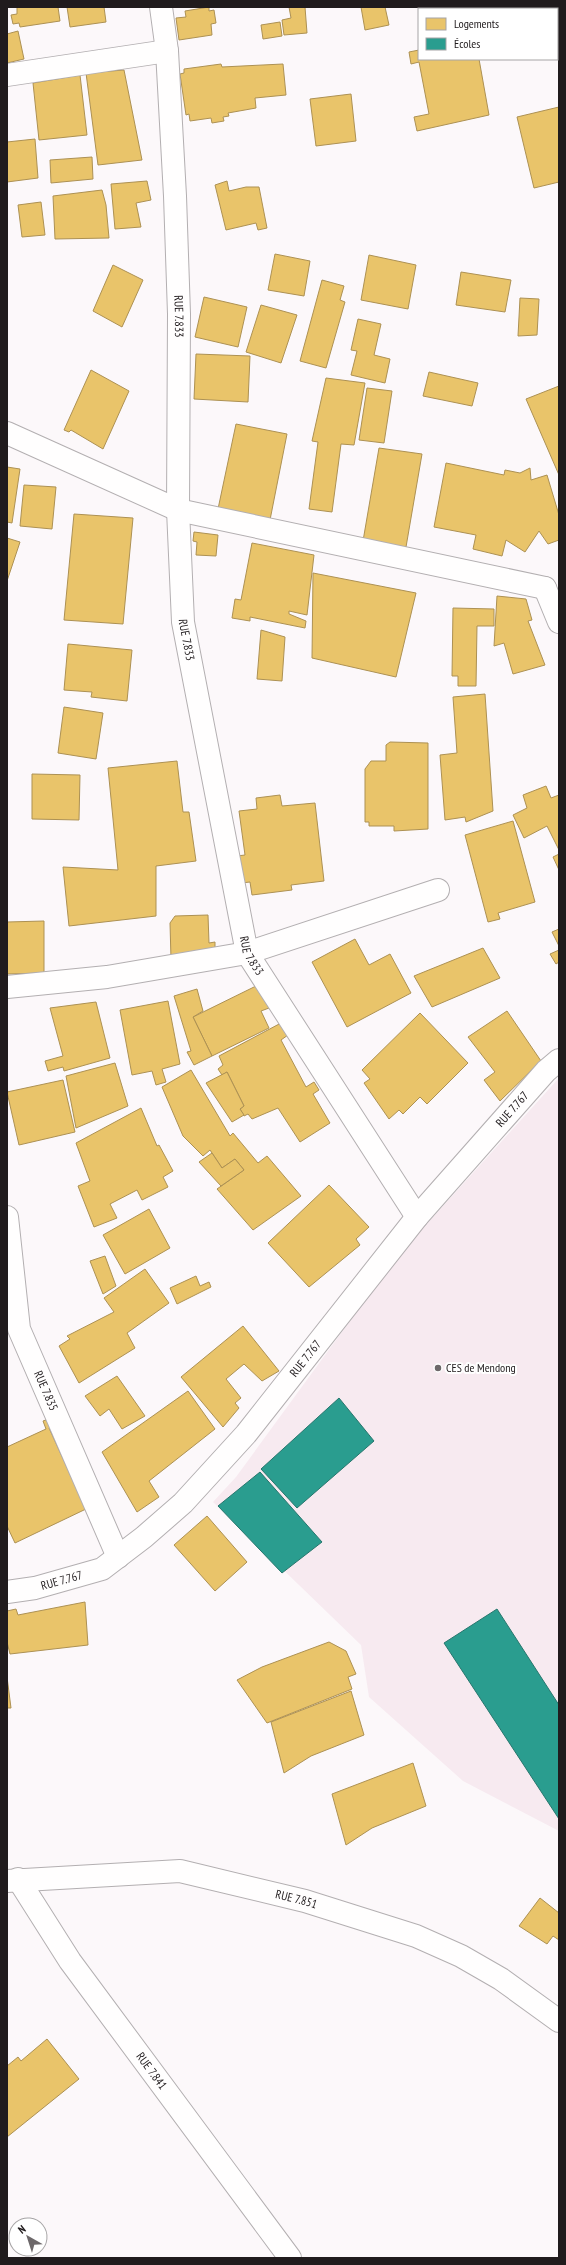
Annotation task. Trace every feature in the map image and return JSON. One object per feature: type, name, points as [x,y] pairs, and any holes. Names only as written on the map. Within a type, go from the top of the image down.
[{"type":"street","name":"RUE 7.833","points":[[161,7],[167,51],[179,314],[178,510],[183,622],[247,954],[417,1217]]},
{"type":"street","points":[[7,75],[167,51]]},
{"type":"street","points":[[7,433],[178,510],[552,585],[559,622]]},
{"type":"street","points":[[7,987],[107,977],[247,954],[438,890]]},
{"type":"street","name":"RUE 7.767","points":[[7,1592],[35,1588],[102,1569],[183,1503],[246,1434],[417,1217],[546,1071],[559,1060]]},
{"type":"street","name":"RUE 7.835","points":[[7,1217],[13,1330],[118,1557]]},
{"type":"street","name":"RUE 7.851","points":[[13,1880],[180,1871],[305,1901],[416,1936],[461,1956],[501,1979],[559,2021]]},
{"type":"street","name":"RUE 7.841","points":[[13,1880],[70,1961],[286,2257]]},
{"type":"shaded area","name":"CES de Mendong","points":[[559,1078],[559,1831],[463,1781],[369,1697],[361,1645],[213,1502],[236,1477],[396,1258]]},
{"type":"building: Logements","points":[[17,7],[58,7],[60,21],[20,27],[19,23],[13,24],[11,15],[17,14]]},
{"type":"building: Logements","points":[[67,7],[104,7],[106,22],[70,27]]},
{"type":"building: Logements","points":[[209,7],[209,11],[214,10],[216,23],[211,24],[212,35],[179,40],[176,18],[186,17],[185,11]]},
{"type":"building: Logements","points":[[289,7],[305,7],[307,33],[284,35],[282,20],[291,18]]},
{"type":"building: Logements","points":[[361,7],[385,7],[389,25],[365,30]]},
{"type":"building: Logements","points":[[280,22],[282,36],[263,39],[261,25]]},
{"type":"building: Logements","points":[[18,31],[24,59],[7,63],[7,34]]},
{"type":"building: Logements","points":[[418,50],[418,60],[479,60],[489,115],[417,131],[414,117],[429,114],[419,62],[411,64],[409,52]]},
{"type":"building: Logements","points":[[221,64],[222,67],[283,64],[286,95],[255,98],[256,108],[228,113],[229,116],[223,117],[224,121],[212,123],[211,118],[190,121],[189,114],[186,115],[180,74],[184,73],[184,69]]},
{"type":"building: Logements","points":[[124,70],[142,160],[98,165],[86,73]]},
{"type":"building: Logements","points":[[80,75],[87,135],[39,140],[33,83]]},
{"type":"building: Logements","points":[[351,94],[356,141],[316,146],[310,99]]},
{"type":"building: Logements","points":[[559,107],[559,182],[534,188],[517,117]]},
{"type":"building: Logements","points":[[35,139],[38,178],[7,182],[7,142]]},
{"type":"building: Logements","points":[[92,157],[93,179],[51,183],[50,160]]},
{"type":"building: Logements","points":[[147,181],[151,200],[136,203],[141,227],[115,229],[111,184]]},
{"type":"building: Logements","points":[[227,181],[229,191],[246,187],[259,187],[267,228],[258,230],[256,223],[226,230],[215,185]]},
{"type":"building: Logements","points":[[102,190],[106,205],[109,238],[55,239],[53,196]]},
{"type":"building: Logements","points":[[41,202],[45,235],[22,237],[18,205]]},
{"type":"building: Logements","points":[[275,254],[310,261],[304,296],[268,290]]},
{"type":"building: Logements","points":[[369,255],[416,265],[408,309],[361,300]]},
{"type":"building: Logements","points":[[113,265],[143,280],[122,327],[93,311]]},
{"type":"building: Logements","points":[[461,272],[511,280],[505,312],[456,305]]},
{"type":"building: Logements","points":[[322,280],[344,286],[340,300],[345,302],[326,368],[300,361]]},
{"type":"building: Logements","points":[[204,297],[247,307],[238,347],[195,337]]},
{"type":"building: Logements","points":[[520,298],[539,299],[537,335],[518,336]]},
{"type":"building: Logements","points":[[261,305],[297,315],[281,363],[246,352]]},
{"type":"building: Logements","points":[[358,319],[381,324],[374,355],[390,359],[385,383],[351,375],[357,351],[351,350]]},
{"type":"building: Logements","points":[[196,354],[250,356],[248,402],[194,399]]},
{"type":"building: Logements","points":[[91,370],[129,391],[103,449],[71,430],[69,432],[64,430]]},
{"type":"building: Logements","points":[[429,372],[478,383],[472,406],[423,396]]},
{"type":"building: Logements","points":[[326,378],[365,383],[354,445],[341,444],[332,512],[309,509],[318,442],[312,441]]},
{"type":"building: Logements","points":[[559,386],[559,475],[526,399]]},
{"type":"building: Logements","points":[[367,388],[392,391],[384,443],[359,440]]},
{"type":"building: Logements","points":[[236,424],[287,434],[270,520],[218,509]]},
{"type":"building: Logements","points":[[379,448],[422,454],[406,547],[363,541]]},
{"type":"building: Logements","points":[[446,463],[504,475],[505,470],[520,473],[530,468],[531,480],[547,475],[559,515],[559,540],[548,544],[539,531],[525,552],[506,540],[502,556],[473,549],[476,535],[434,527]]},
{"type":"building: Logements","points":[[7,467],[20,469],[12,523],[7,522]]},
{"type":"building: Logements","points":[[24,485],[56,487],[52,529],[20,526]]},
{"type":"building: Logements","points":[[74,514],[133,518],[123,624],[64,620]]},
{"type":"building: Logements","points":[[194,532],[218,535],[216,556],[196,555],[197,542],[193,541]]},
{"type":"building: Logements","points":[[7,538],[20,542],[7,581]]},
{"type":"building: Logements","points":[[252,543],[314,555],[307,615],[289,611],[289,614],[306,621],[305,628],[250,617],[250,621],[232,618],[235,599],[241,600]]},
{"type":"building: Logements","points":[[313,573],[416,593],[396,677],[312,658]]},
{"type":"building: Logements","points":[[497,596],[526,599],[532,620],[528,621],[545,665],[513,674],[504,643],[494,646]]},
{"type":"building: Logements","points":[[453,608],[494,609],[494,626],[477,626],[476,686],[458,686],[458,676],[452,676]]},
{"type":"building: Logements","points":[[261,630],[285,637],[282,681],[257,679]]},
{"type":"building: Logements","points":[[68,644],[132,650],[127,701],[91,697],[92,692],[64,690]]},
{"type":"building: Logements","points":[[485,694],[493,811],[466,822],[465,817],[445,820],[440,755],[457,753],[453,697]]},
{"type":"building: Logements","points":[[64,707],[103,713],[96,759],[58,753]]},
{"type":"building: Logements","points":[[390,742],[428,743],[428,829],[394,831],[394,826],[369,826],[369,822],[365,822],[365,769],[371,761],[386,761],[386,745]]},
{"type":"building: Logements","points":[[177,761],[183,812],[189,812],[196,861],[156,866],[156,916],[69,926],[63,867],[118,870],[108,768]]},
{"type":"building: Logements","points":[[32,774],[80,775],[79,820],[32,819]]},
{"type":"building: Logements","points":[[546,786],[551,798],[559,795],[559,850],[547,826],[524,838],[513,815],[527,808],[523,795]]},
{"type":"building: Logements","points":[[280,795],[282,806],[315,803],[324,881],[291,885],[292,890],[252,895],[250,882],[232,884],[229,857],[245,855],[239,811],[257,809],[256,798]]},
{"type":"building: Logements","points":[[513,821],[535,902],[498,913],[500,919],[488,922],[465,835]]},
{"type":"building: Logements","points":[[559,854],[559,870],[553,857]]},
{"type":"building: Logements","points":[[208,915],[209,943],[215,942],[215,956],[171,959],[170,923],[175,916]]},
{"type":"building: Logements","points":[[44,921],[44,973],[7,974],[7,922]]},
{"type":"building: Logements","points":[[559,929],[559,946],[552,932]]},
{"type":"building: Logements","points":[[355,939],[369,965],[390,954],[411,993],[347,1027],[312,962]]},
{"type":"building: Logements","points":[[483,948],[500,978],[432,1007],[414,976]]},
{"type":"building: Logements","points":[[559,950],[559,962],[556,964],[550,954]]},
{"type":"building: Logements","points":[[256,986],[269,1008],[261,1011],[269,1028],[212,1056],[193,1017]]},
{"type":"building: Logements","points":[[197,989],[203,1011],[193,1017],[212,1056],[194,1065],[187,1052],[191,1051],[174,996]]},
{"type":"building: Logements","points":[[168,1001],[180,1064],[162,1069],[166,1082],[156,1085],[152,1071],[132,1075],[120,1010]]},
{"type":"building: Logements","points":[[96,1002],[110,1058],[64,1071],[63,1067],[48,1071],[45,1061],[63,1056],[50,1008]]},
{"type":"building: Logements","points":[[507,1011],[541,1061],[500,1101],[484,1080],[495,1072],[468,1037]]},
{"type":"building: Logements","points":[[420,1013],[468,1063],[427,1104],[420,1097],[403,1114],[399,1110],[389,1119],[364,1083],[370,1079],[362,1070]]},
{"type":"building: Logements","points":[[281,1023],[288,1035],[281,1040],[306,1087],[314,1082],[319,1090],[313,1094],[330,1123],[300,1142],[278,1108],[252,1119],[248,1114],[244,1116],[240,1109],[244,1106],[227,1072],[222,1075],[218,1069],[223,1065],[219,1056]]},
{"type":"building: Logements","points":[[115,1063],[128,1106],[76,1128],[66,1076]]},
{"type":"building: Logements","points":[[191,1070],[230,1136],[233,1133],[258,1163],[267,1156],[301,1196],[253,1230],[217,1189],[244,1170],[235,1159],[222,1168],[210,1150],[203,1156],[183,1136],[162,1087]]},
{"type":"building: Logements","points":[[227,1072],[244,1106],[240,1109],[244,1115],[232,1122],[206,1083]]},
{"type":"building: Logements","points":[[63,1080],[75,1132],[19,1145],[7,1092]]},
{"type":"building: Logements","points":[[141,1108],[157,1146],[159,1145],[173,1171],[163,1177],[168,1187],[142,1200],[137,1190],[110,1204],[117,1218],[94,1227],[78,1186],[90,1181],[76,1143]]},
{"type":"building: Logements","points":[[212,1153],[222,1168],[235,1159],[244,1170],[221,1186],[199,1162]]},
{"type":"building: Logements","points":[[329,1185],[369,1227],[356,1239],[360,1245],[309,1287],[268,1243]]},
{"type":"building: Logements","points":[[149,1209],[170,1248],[125,1274],[103,1235]]},
{"type":"building: Logements","points":[[105,1256],[116,1286],[103,1294],[90,1261]]},
{"type":"building: Logements","points":[[145,1269],[169,1303],[127,1333],[135,1348],[79,1383],[59,1346],[70,1339],[67,1336],[114,1312],[104,1298]]},
{"type":"building: Logements","points":[[196,1276],[200,1286],[209,1282],[211,1287],[177,1304],[170,1288]]},
{"type":"building: Logements","points":[[243,1326],[279,1371],[262,1381],[244,1364],[226,1379],[241,1398],[235,1403],[239,1408],[223,1427],[181,1377]]},
{"type":"building: Logements","points":[[117,1376],[145,1416],[122,1429],[109,1409],[100,1416],[85,1396]]},
{"type":"building: Logements","points":[[188,1391],[215,1429],[149,1481],[159,1497],[137,1512],[102,1452]]},
{"type":"building: Logements","points":[[51,1418],[54,1425],[49,1428],[86,1509],[15,1543],[7,1526],[7,1447],[46,1429],[43,1421]]},
{"type":"building: Logements","points":[[207,1516],[247,1562],[215,1591],[174,1545]]},
{"type":"building: Logements","points":[[85,1602],[88,1645],[10,1654],[7,1642],[7,1611],[16,1609],[18,1615]]},
{"type":"building: Logements","points":[[329,1642],[346,1651],[356,1674],[348,1677],[352,1689],[267,1723],[237,1680],[262,1667]]},
{"type":"building: Logements","points":[[7,1677],[11,1708],[7,1708]]},
{"type":"building: Logements","points":[[351,1691],[364,1735],[311,1756],[284,1773],[271,1722]]},
{"type":"building: Logements","points":[[413,1763],[426,1806],[372,1828],[346,1845],[332,1794]]},
{"type":"building: Logements","points":[[540,1898],[559,1913],[559,1940],[553,1936],[547,1944],[519,1926]]},
{"type":"building: Logements","points":[[47,2039],[79,2079],[7,2137],[7,2066],[18,2057],[21,2061]]},
{"type":"building: Écoles","points":[[339,1398],[374,1441],[297,1508],[261,1469]]},
{"type":"building: Écoles","points":[[260,1472],[322,1542],[282,1573],[218,1506]]},
{"type":"building: Écoles","points":[[497,1609],[559,1705],[559,1819],[444,1643]]},
{"type":"place","name":"CES de Mendong","points":[[438,1368]]}]
